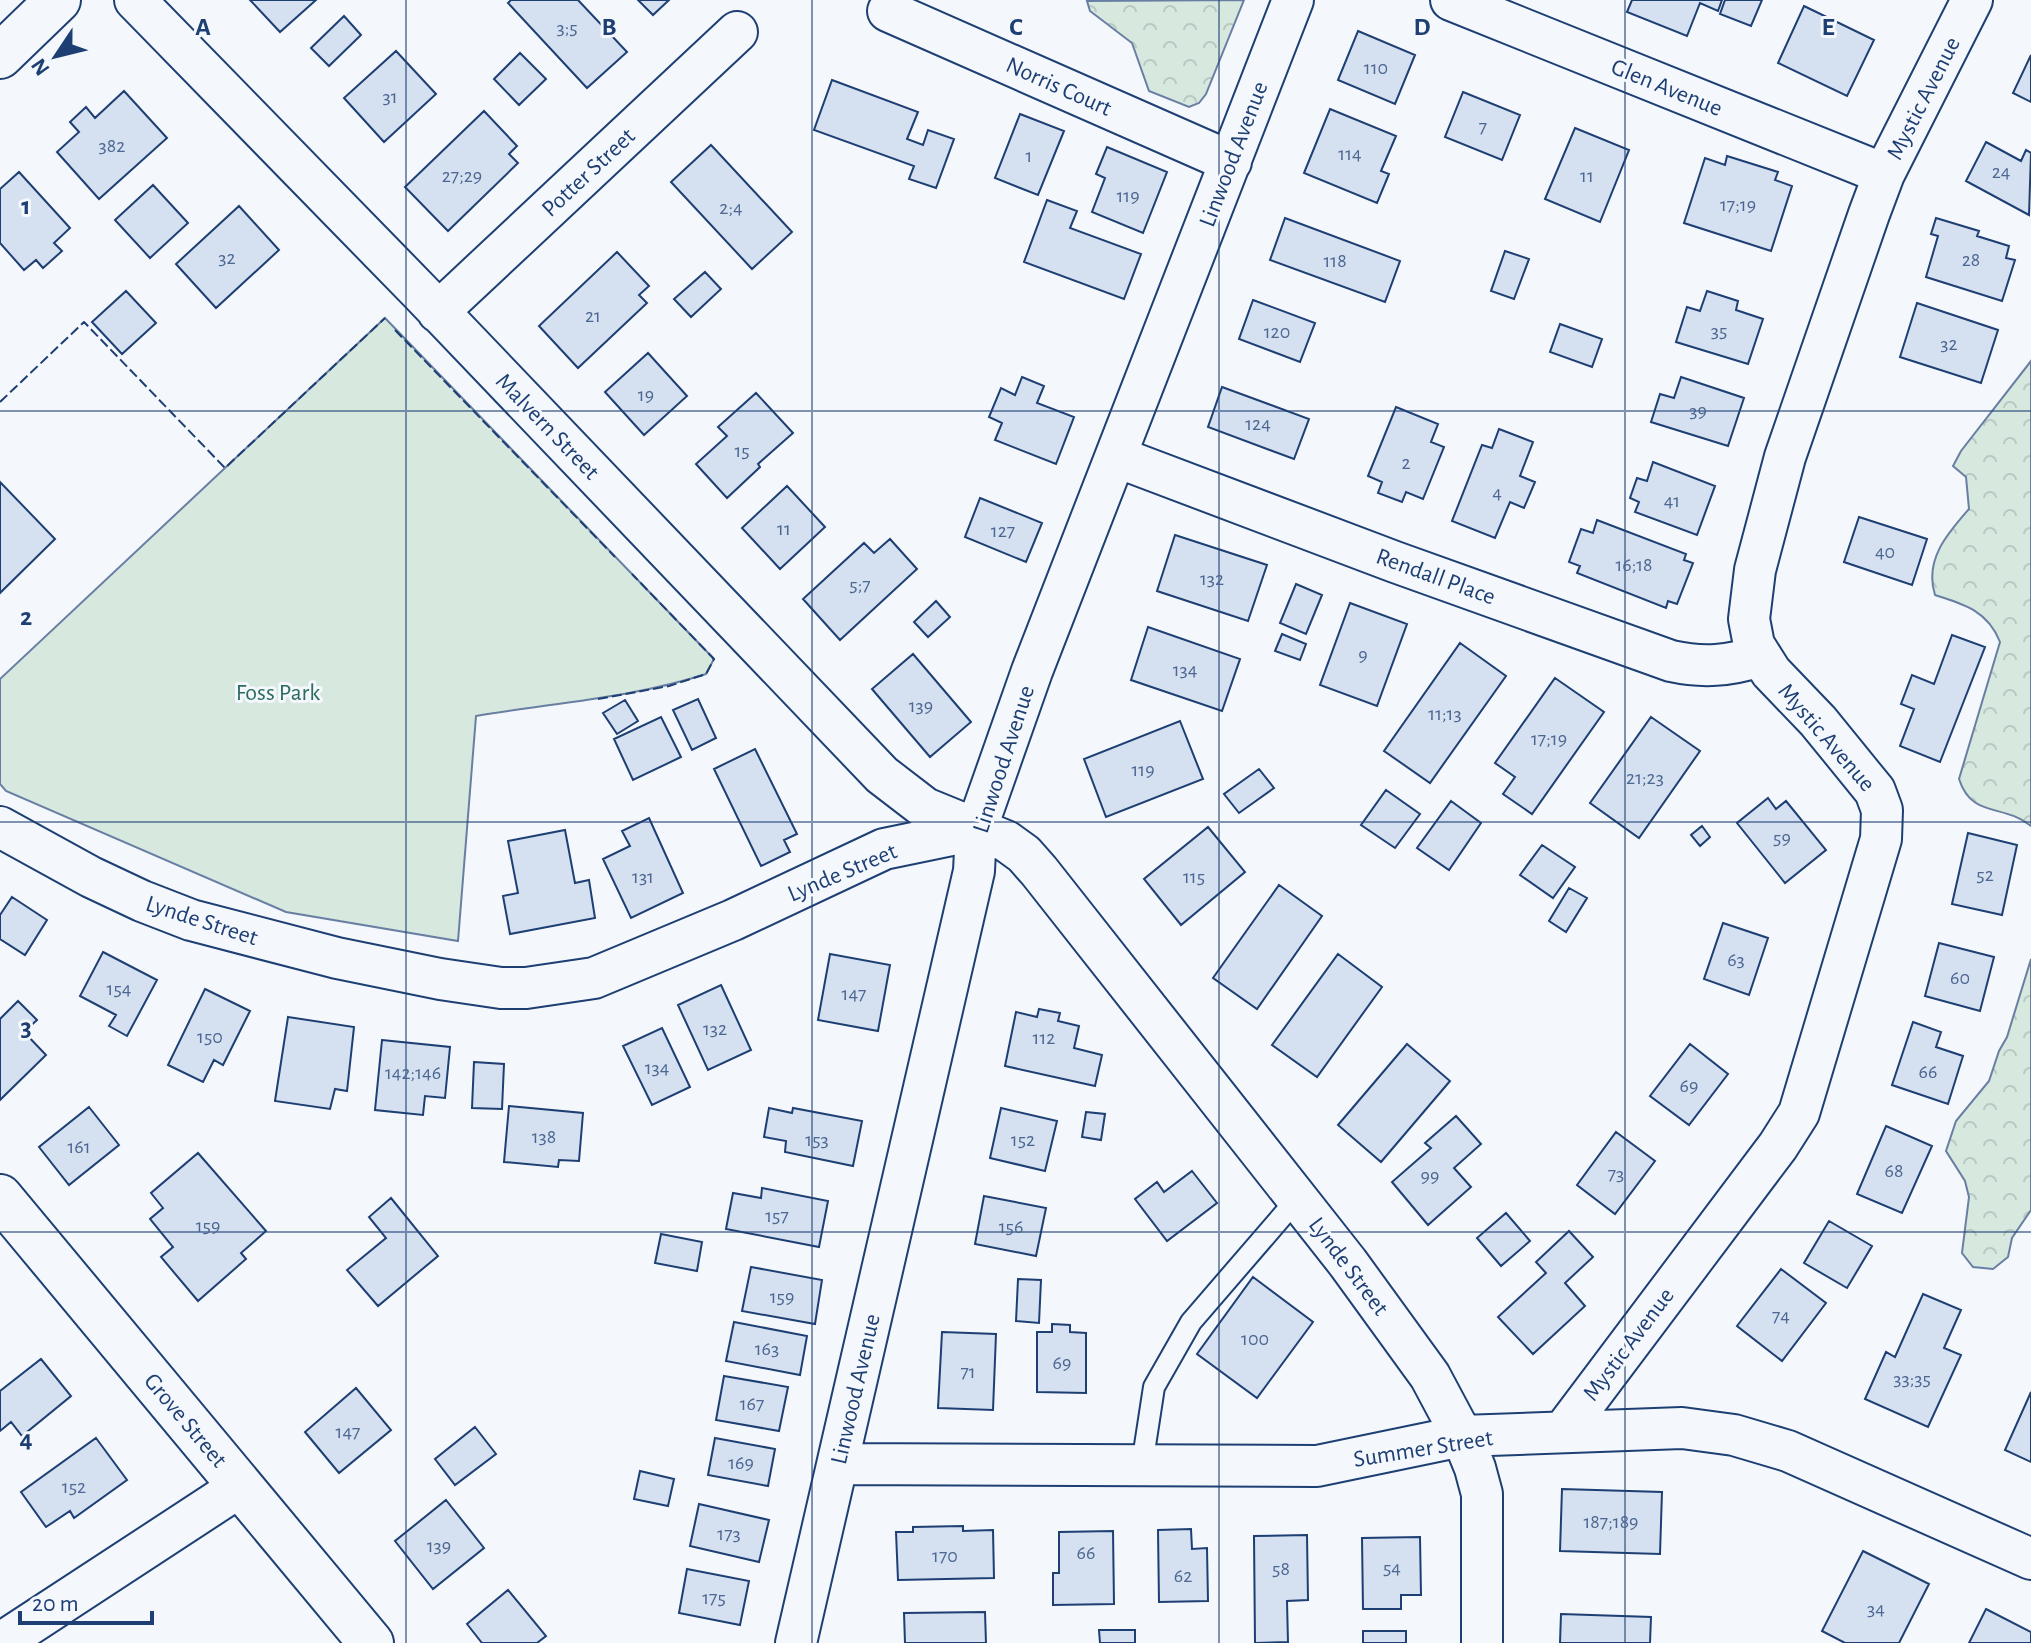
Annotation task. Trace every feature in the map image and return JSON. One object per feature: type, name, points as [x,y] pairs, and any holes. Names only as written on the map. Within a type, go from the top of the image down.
[{"type":"street","points":[[0,56],[58,0]]},
{"type":"street","name":"Malvern Street","points":[[135,0],[882,775],[925,808],[976,830]]},
{"type":"street","name":"Linwood Avenue","points":[[796,1643],[974,871],[976,830],[1032,671],[1293,0]]},
{"type":"street","name":"Glen Avenue","points":[[1451,0],[1884,174]]},
{"type":"street","name":"Mystic Avenue","points":[[1563,1432],[1784,1138],[1799,1113],[1881,839],[1883,816],[1875,791],[1760,656],[1754,645],[1749,619],[1755,570],[1785,457],[1884,174],[1972,0]]},
{"type":"street","name":"Norris Court","points":[[888,11],[1231,162]]},
{"type":"street","name":"Potter Street","points":[[438,312],[737,32]]},
{"type":"street","name":"Rendall Place","points":[[1117,457],[1671,661],[1714,667],[1760,656]]},
{"type":"street","name":"Lynde Street","points":[[0,827],[91,877],[191,920],[323,955],[396,970],[471,984],[526,988],[594,978],[733,920],[884,849],[976,830],[1006,841],[1024,854],[1039,871],[1297,1199],[1430,1376],[1462,1436],[1482,1494],[1482,1643]]},
{"type":"street","name":"Grove Street","points":[[0,1197],[371,1643]]},
{"type":"street","name":"Summer Street","points":[[838,1464],[1317,1466],[1462,1436],[1682,1428],[1734,1435],[1817,1462],[2031,1559]]},
{"type":"street","points":[[1,1643],[241,1486]]},
{"type":"lane","points":[[1142,1465],[1154,1387],[1191,1322],[1297,1199]]},
{"type":"green space","points":[[1244,0],[1206,94],[1199,103],[1189,107],[1149,91],[1132,43],[1090,11],[1087,1]]},
{"type":"green space","name":"Foss Park","points":[[385,318],[714,659],[706,674],[678,682],[476,716],[458,941],[286,912],[6,791],[0,784],[0,679]]},
{"type":"green space","points":[[2031,361],[2031,826],[1972,800],[1959,779],[2000,642],[1989,623],[1974,610],[1935,595],[1932,582],[1940,548],[1969,509],[1966,477],[1953,466],[1961,451]]},
{"type":"green space","points":[[2031,959],[2031,1210],[2012,1238],[2008,1257],[1993,1269],[1973,1267],[1962,1253],[1969,1197],[1965,1181],[1946,1151],[1956,1121],[1989,1081],[2007,1037]]},
{"type":"building","points":[[250,0],[316,0],[280,32]]},
{"type":"building","points":[[511,0],[578,0],[627,52],[587,88],[508,3]]},
{"type":"building","points":[[638,0],[669,0],[653,15]]},
{"type":"building","points":[[1632,0],[1722,0],[1718,11],[1700,3],[1687,36],[1627,12]]},
{"type":"building","points":[[1725,0],[1762,0],[1751,26],[1720,14]]},
{"type":"building","points":[[1804,6],[1874,40],[1847,96],[1778,63]]},
{"type":"building","points":[[344,16],[361,35],[329,66],[311,48]]},
{"type":"building","points":[[1358,31],[1415,55],[1395,104],[1338,80]]},
{"type":"building","points":[[396,51],[436,94],[384,142],[344,98]]},
{"type":"building","points":[[520,53],[546,79],[519,105],[494,79]]},
{"type":"building","points":[[2031,55],[2031,102],[2013,93]]},
{"type":"building","points":[[832,80],[918,112],[907,139],[923,145],[928,130],[954,139],[936,188],[909,179],[914,166],[814,130]]},
{"type":"building","points":[[124,91],[167,138],[99,199],[57,152],[79,132],[70,122],[86,107],[95,118]]},
{"type":"building","points":[[1463,92],[1520,115],[1502,160],[1445,137]]},
{"type":"building","points":[[1330,109],[1396,136],[1381,171],[1389,174],[1377,203],[1304,173]]},
{"type":"building","points":[[484,111],[517,146],[509,154],[518,163],[448,231],[405,187]]},
{"type":"building","points":[[1020,114],[1064,131],[1038,195],[995,178]]},
{"type":"building","points":[[1575,128],[1629,150],[1600,222],[1545,199]]},
{"type":"building","points":[[1986,142],[2021,161],[2026,150],[2031,153],[2029,215],[1966,181]]},
{"type":"building","points":[[711,145],[792,232],[752,269],[671,182]]},
{"type":"building","points":[[1107,147],[1167,172],[1143,233],[1092,212],[1105,178],[1096,174]]},
{"type":"building","points":[[1727,156],[1778,172],[1775,180],[1792,186],[1771,251],[1684,223],[1705,158],[1725,165]]},
{"type":"building","points":[[19,172],[70,228],[54,243],[62,251],[43,268],[36,260],[24,270],[0,243],[0,189]]},
{"type":"building","points":[[153,185],[188,223],[150,258],[115,220]]},
{"type":"building","points":[[1047,200],[1077,211],[1070,228],[1141,254],[1124,299],[1024,262]]},
{"type":"building","points":[[239,206],[279,250],[216,308],[176,264]]},
{"type":"building","points":[[1285,218],[1400,261],[1385,302],[1270,260]]},
{"type":"building","points":[[1936,218],[1979,231],[1977,236],[2009,246],[2006,258],[2015,260],[2002,301],[1926,277],[1938,236],[1931,234]]},
{"type":"building","points":[[1505,251],[1529,259],[1514,299],[1491,291]]},
{"type":"building","points":[[617,252],[649,286],[639,295],[647,303],[578,368],[539,326]]},
{"type":"building","points":[[705,272],[721,289],[691,317],[674,299]]},
{"type":"building","points":[[126,291],[156,323],[122,354],[92,322]]},
{"type":"building","points":[[1707,291],[1738,301],[1736,310],[1763,319],[1748,364],[1676,342],[1687,307],[1700,311]]},
{"type":"building","points":[[1253,300],[1315,323],[1300,362],[1239,339]]},
{"type":"building","points":[[1917,303],[1998,330],[1981,383],[1900,357]]},
{"type":"building","points":[[1560,324],[1602,339],[1592,367],[1550,352]]},
{"type":"building","points":[[648,353],[687,396],[644,435],[605,392]]},
{"type":"building","points":[[1022,377],[1044,386],[1037,403],[1074,417],[1056,464],[995,440],[1002,423],[989,417],[1001,388],[1015,395]]},
{"type":"building","points":[[1681,377],[1744,398],[1728,446],[1651,422],[1660,394],[1674,398]]},
{"type":"building","points":[[1222,387],[1309,419],[1294,459],[1208,427]]},
{"type":"building","points":[[756,393],[793,433],[758,464],[760,467],[727,498],[696,464],[727,436],[718,427]]},
{"type":"building","points":[[1396,407],[1438,424],[1431,442],[1444,447],[1423,499],[1406,492],[1402,502],[1378,493],[1382,482],[1368,476]]},
{"type":"building","points":[[1499,429],[1533,442],[1520,476],[1535,482],[1524,508],[1510,502],[1495,538],[1452,521],[1482,445],[1492,448]]},
{"type":"building","points":[[1653,462],[1715,486],[1697,535],[1635,512],[1639,502],[1630,498],[1637,478],[1647,481]]},
{"type":"building","points":[[0,482],[55,539],[0,593]]},
{"type":"building","points":[[787,486],[825,527],[780,569],[742,528]]},
{"type":"building","points":[[980,498],[1042,523],[1026,562],[965,537]]},
{"type":"building","points":[[1859,517],[1927,539],[1912,585],[1844,562]]},
{"type":"building","points":[[1597,520],[1686,554],[1684,560],[1693,563],[1677,604],[1668,601],[1666,608],[1577,573],[1580,566],[1569,562],[1581,529],[1593,533]]},
{"type":"building","points":[[1175,535],[1267,565],[1248,621],[1157,591]]},
{"type":"building","points":[[890,539],[917,569],[840,640],[803,599],[864,543],[874,553]]},
{"type":"building","points":[[1296,584],[1322,595],[1306,634],[1280,623]]},
{"type":"building","points":[[936,601],[950,617],[928,637],[914,622]]},
{"type":"building","points":[[1350,603],[1407,624],[1377,706],[1320,685]]},
{"type":"building","points":[[1148,627],[1240,659],[1222,711],[1131,680]]},
{"type":"building","points":[[1282,634],[1306,644],[1300,660],[1275,651]]},
{"type":"building","points":[[1952,635],[1985,647],[1940,762],[1900,746],[1914,709],[1901,704],[1912,675],[1934,684]]},
{"type":"building","points":[[1460,643],[1506,676],[1430,783],[1384,751]]},
{"type":"building","points":[[913,654],[971,722],[930,757],[872,689]]},
{"type":"building","points":[[1555,678],[1604,712],[1532,814],[1503,794],[1515,777],[1495,763]]},
{"type":"building","points":[[698,699],[716,738],[692,750],[673,710]]},
{"type":"building","points":[[625,700],[638,721],[617,734],[603,713]]},
{"type":"building","points":[[661,717],[681,757],[633,780],[614,739]]},
{"type":"building","points":[[1651,717],[1700,751],[1639,838],[1590,803]]},
{"type":"building","points":[[1180,721],[1203,779],[1106,817],[1084,759]]},
{"type":"building","points":[[755,749],[797,834],[784,840],[790,852],[761,866],[714,769]]},
{"type":"building","points":[[1259,769],[1274,788],[1239,813],[1224,794]]},
{"type":"building","points":[[1386,790],[1420,814],[1395,848],[1361,825]]},
{"type":"building","points":[[1768,798],[1776,809],[1786,801],[1826,850],[1785,883],[1737,823]]},
{"type":"building","points":[[1451,801],[1481,823],[1449,870],[1417,848]]},
{"type":"building","points":[[649,818],[683,893],[631,918],[603,859],[630,846],[622,831]]},
{"type":"building","points":[[1702,826],[1710,837],[1700,846],[1691,835]]},
{"type":"building","points":[[1208,827],[1245,872],[1181,925],[1144,879]]},
{"type":"building","points":[[565,830],[575,883],[589,880],[595,918],[510,934],[503,896],[518,893],[508,841]]},
{"type":"building","points":[[1968,833],[2017,845],[2002,915],[1952,904]]},
{"type":"building","points":[[1542,845],[1575,867],[1553,898],[1520,875]]},
{"type":"building","points":[[1279,885],[1322,916],[1257,1009],[1213,978]]},
{"type":"building","points":[[1569,888],[1587,898],[1566,932],[1549,921]]},
{"type":"building","points":[[12,897],[47,920],[25,955],[0,939],[0,915]]},
{"type":"building","points":[[1723,923],[1768,938],[1749,995],[1704,979]]},
{"type":"building","points":[[1939,943],[1994,957],[1980,1011],[1925,996]]},
{"type":"building","points":[[103,952],[157,980],[127,1036],[109,1026],[116,1015],[80,996]]},
{"type":"building","points":[[830,954],[890,965],[878,1031],[818,1020]]},
{"type":"building","points":[[1338,954],[1382,987],[1317,1077],[1272,1045]]},
{"type":"building","points":[[721,985],[751,1050],[708,1070],[678,1005]]},
{"type":"building","points":[[205,989],[250,1011],[223,1065],[214,1060],[203,1082],[168,1065]]},
{"type":"building","points":[[18,1001],[37,1020],[24,1032],[46,1055],[0,1100],[0,1019]]},
{"type":"building","points":[[1039,1009],[1060,1013],[1058,1021],[1079,1026],[1074,1048],[1102,1055],[1095,1086],[1005,1066],[1016,1012],[1037,1017]]},
{"type":"building","points":[[288,1017],[354,1027],[347,1091],[335,1089],[330,1109],[275,1101]]},
{"type":"building","points":[[1913,1022],[1941,1032],[1936,1047],[1963,1056],[1948,1104],[1892,1085]]},
{"type":"building","points":[[662,1028],[690,1087],[652,1105],[623,1046]]},
{"type":"building","points":[[382,1040],[450,1047],[445,1098],[425,1096],[423,1115],[375,1110]]},
{"type":"building","points":[[1407,1044],[1450,1081],[1381,1162],[1338,1125]]},
{"type":"building","points":[[1690,1044],[1728,1074],[1689,1125],[1650,1096]]},
{"type":"building","points":[[474,1062],[504,1064],[502,1109],[472,1108]]},
{"type":"building","points":[[509,1106],[583,1113],[579,1161],[559,1160],[558,1167],[504,1162]]},
{"type":"building","points":[[89,1107],[119,1145],[69,1185],[39,1147]]},
{"type":"building","points":[[769,1108],[792,1113],[793,1108],[862,1121],[853,1166],[785,1152],[786,1141],[764,1137]]},
{"type":"building","points":[[1001,1108],[1057,1121],[1045,1171],[990,1158]]},
{"type":"building","points":[[1086,1112],[1105,1114],[1101,1140],[1082,1137]]},
{"type":"building","points":[[1456,1116],[1481,1144],[1454,1168],[1471,1187],[1428,1225],[1392,1182],[1431,1148],[1425,1143]]},
{"type":"building","points":[[1886,1126],[1932,1146],[1902,1213],[1857,1194]]},
{"type":"building","points":[[1616,1132],[1655,1161],[1615,1214],[1577,1185]]},
{"type":"building","points":[[198,1153],[266,1231],[241,1253],[246,1259],[198,1301],[161,1257],[173,1247],[150,1219],[163,1208],[151,1193]]},
{"type":"building","points":[[1192,1171],[1217,1203],[1167,1241],[1135,1199],[1157,1182],[1164,1192]]},
{"type":"building","points":[[762,1188],[828,1201],[819,1247],[726,1229],[733,1193],[761,1198]]},
{"type":"building","points":[[984,1196],[1046,1208],[1036,1256],[975,1244]]},
{"type":"building","points":[[391,1198],[438,1256],[378,1306],[347,1270],[386,1238],[369,1217]]},
{"type":"building","points":[[1506,1213],[1530,1241],[1501,1266],[1477,1238]]},
{"type":"building","points":[[1829,1221],[1872,1246],[1847,1288],[1804,1263]]},
{"type":"building","points":[[1569,1231],[1593,1257],[1565,1283],[1585,1306],[1533,1354],[1498,1317],[1546,1273],[1536,1262]]},
{"type":"building","points":[[661,1234],[702,1242],[697,1271],[655,1263]]},
{"type":"building","points":[[751,1267],[822,1280],[815,1324],[742,1311]]},
{"type":"building","points":[[1781,1269],[1826,1303],[1782,1361],[1737,1326]]},
{"type":"building","points":[[1253,1277],[1313,1322],[1257,1398],[1197,1354]]},
{"type":"building","points":[[1018,1279],[1041,1280],[1039,1323],[1016,1321]]},
{"type":"building","points":[[1923,1294],[1961,1310],[1944,1348],[1961,1355],[1928,1427],[1865,1399],[1886,1352],[1895,1357]]},
{"type":"building","points":[[734,1322],[807,1336],[800,1375],[726,1361]]},
{"type":"building","points":[[1052,1324],[1070,1325],[1070,1332],[1086,1333],[1086,1393],[1037,1392],[1037,1332],[1052,1332]]},
{"type":"building","points":[[942,1332],[996,1334],[993,1410],[938,1408]]},
{"type":"building","points":[[41,1359],[71,1396],[22,1436],[11,1422],[0,1431],[0,1391]]},
{"type":"building","points":[[724,1376],[788,1387],[779,1431],[716,1420]]},
{"type":"building","points":[[356,1388],[391,1430],[339,1473],[305,1432]]},
{"type":"building","points":[[2031,1392],[2031,1462],[2005,1450]]},
{"type":"building","points":[[475,1427],[496,1454],[455,1485],[435,1459]]},
{"type":"building","points":[[96,1438],[127,1480],[74,1518],[70,1511],[46,1527],[21,1492]]},
{"type":"building","points":[[715,1438],[775,1449],[768,1486],[708,1475]]},
{"type":"building","points":[[640,1471],[674,1479],[668,1506],[634,1499]]},
{"type":"building","points":[[1562,1489],[1662,1492],[1660,1554],[1560,1551]]},
{"type":"building","points":[[446,1500],[484,1548],[433,1589],[395,1541]]},
{"type":"building","points":[[699,1504],[769,1520],[759,1562],[690,1546]]},
{"type":"building","points":[[963,1526],[963,1531],[993,1530],[994,1578],[898,1580],[896,1532],[913,1532],[913,1527]]},
{"type":"building","points":[[1191,1529],[1192,1549],[1207,1548],[1208,1601],[1159,1602],[1158,1530]]},
{"type":"building","points":[[1113,1531],[1114,1604],[1053,1605],[1053,1573],[1059,1573],[1059,1532]]},
{"type":"building","points":[[1307,1535],[1308,1600],[1287,1601],[1288,1642],[1255,1643],[1254,1536]]},
{"type":"building","points":[[1420,1537],[1421,1595],[1401,1595],[1401,1609],[1363,1609],[1362,1538]]},
{"type":"building","points":[[1863,1551],[1929,1584],[1899,1643],[1845,1643],[1822,1631]]},
{"type":"building","points":[[687,1569],[749,1581],[740,1625],[679,1613]]},
{"type":"building","points":[[508,1590],[546,1636],[537,1643],[482,1643],[467,1624]]},
{"type":"building","points":[[1986,1609],[2031,1632],[2031,1643],[1969,1643]]},
{"type":"building","points":[[985,1612],[986,1643],[905,1643],[904,1613]]},
{"type":"building","points":[[1561,1614],[1651,1617],[1650,1643],[1560,1643]]},
{"type":"building","points":[[1099,1630],[1135,1630],[1135,1643],[1100,1643]]},
{"type":"building","points":[[1363,1631],[1406,1631],[1406,1643],[1363,1643]]},
{"type":"fence","points":[[0,402],[84,322],[225,468],[385,318]]},
{"type":"fence","points":[[395,330],[615,557]]},
{"type":"fence","points":[[598,699],[669,686],[706,674],[714,659],[632,574]]}]
